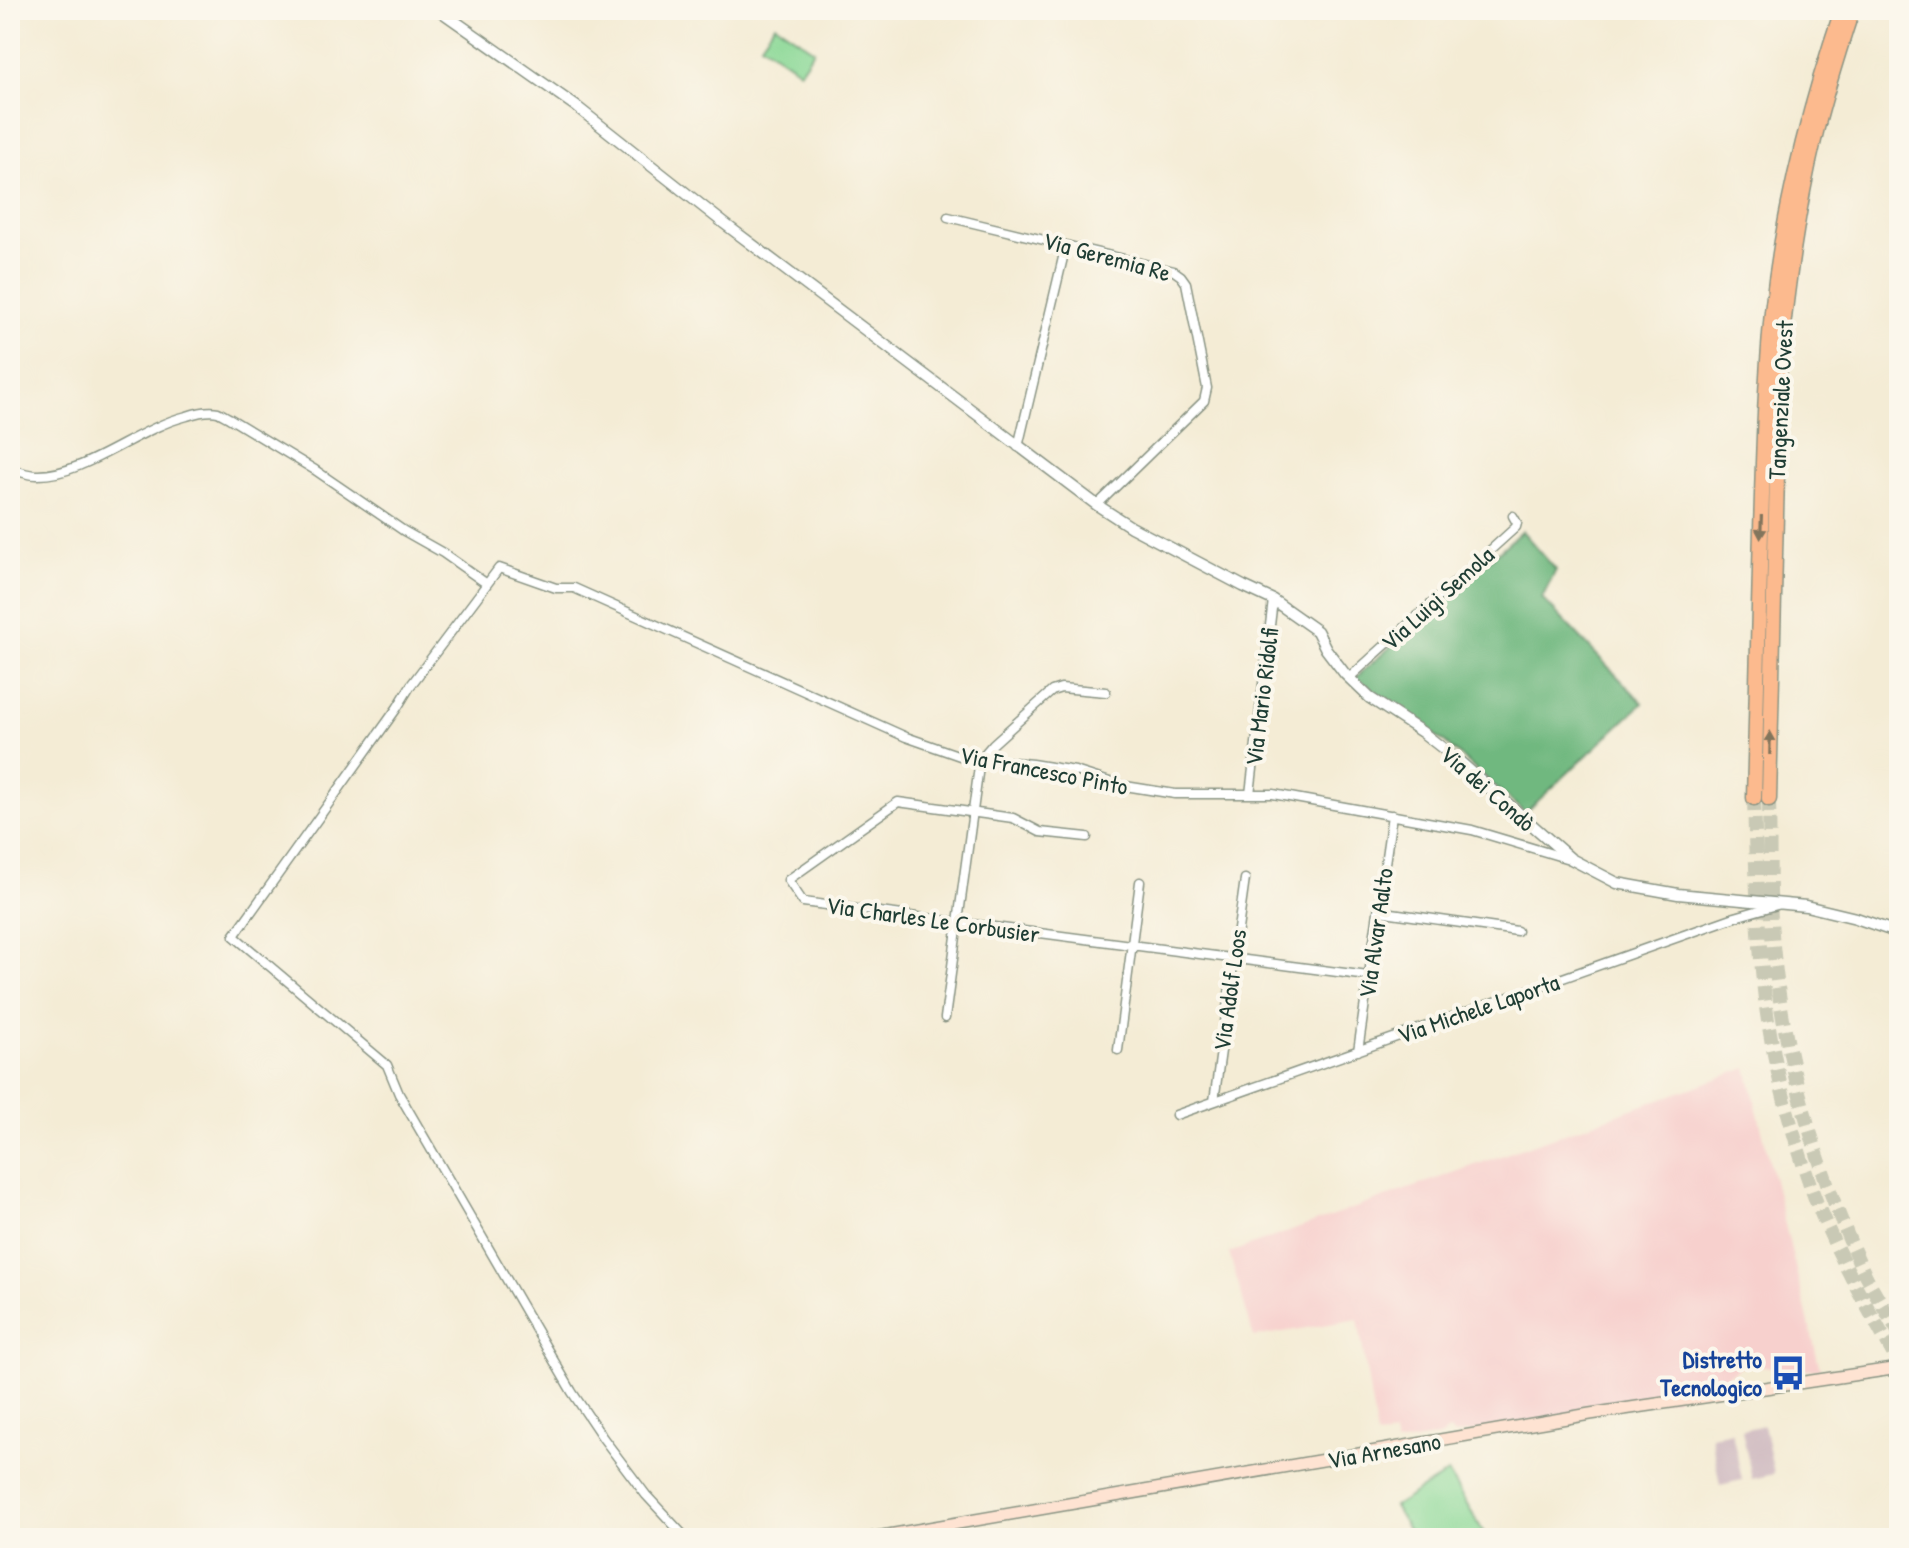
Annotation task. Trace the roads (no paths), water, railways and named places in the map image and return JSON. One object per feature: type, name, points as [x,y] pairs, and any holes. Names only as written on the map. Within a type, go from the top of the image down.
[{"type":"highway","name":"Tangenziale Ovest","points":[[1842,10],[1795,172],[1772,309],[1765,411],[1761,798],[1777,428],[1788,284],[1814,140],[1852,10]]},
{"type":"main road","name":"Via Arnesano","points":[[871,1538],[1590,1414],[1899,1368]]},
{"type":"street","name":"Via dei Condò","points":[[439,10],[577,107],[725,224],[1097,505],[1131,527],[1273,600],[1317,631],[1326,649],[1370,698],[1459,761],[1571,859],[1617,883],[1678,894],[1806,906],[1856,918],[1899,933]]},
{"type":"street","name":"Via Geremia Re","points":[[948,217],[1174,271],[1186,283],[1207,388],[1204,401],[1097,505]]},
{"type":"street","points":[[1018,447],[1066,245]]},
{"type":"street","points":[[13,469],[33,476],[63,472],[147,430],[198,413],[216,412],[315,470],[487,584],[411,685],[234,936],[387,1065],[407,1107],[572,1392],[646,1495],[686,1538]]},
{"type":"street","name":"Via Luigi Semola","points":[[1349,678],[1516,527],[1513,516]]},
{"type":"street","name":"Via Francesco Pinto","points":[[487,584],[499,568],[556,588],[574,588],[906,737],[963,757],[1075,771],[1119,785],[1175,794],[1273,794],[1472,830],[1571,859]]},
{"type":"street","name":"Via Mario Ridolfi","points":[[1250,794],[1273,600]]},
{"type":"street","points":[[945,1018],[980,759],[1052,691],[1061,688],[1106,692]]},
{"type":"street","name":"Via Charles Le Corbusier","points":[[1087,837],[1040,832],[1013,818],[898,802],[788,880],[803,902],[1368,976]]},
{"type":"street","name":"Via Alvar Aalto","points":[[1358,1051],[1392,815]]},
{"type":"street","name":"Via Adolf Loos","points":[[1214,1101],[1245,879]]},
{"type":"street","points":[[1118,1050],[1140,882]]},
{"type":"street","name":"Via Michele Laporta","points":[[1176,1115],[1781,903]]},
{"type":"street","points":[[1378,911],[1517,931]]},
{"type":"tunnel","points":[[1754,798],[1762,974],[1773,1050],[1785,1102],[1825,1222],[1899,1364]]},
{"type":"tunnel","points":[[1769,799],[1770,906],[1775,965],[1800,1096],[1842,1223],[1864,1273],[1899,1333]]},
{"type":"place","name":"Distretto Tecnologico","points":[[1788,1373]]}]
